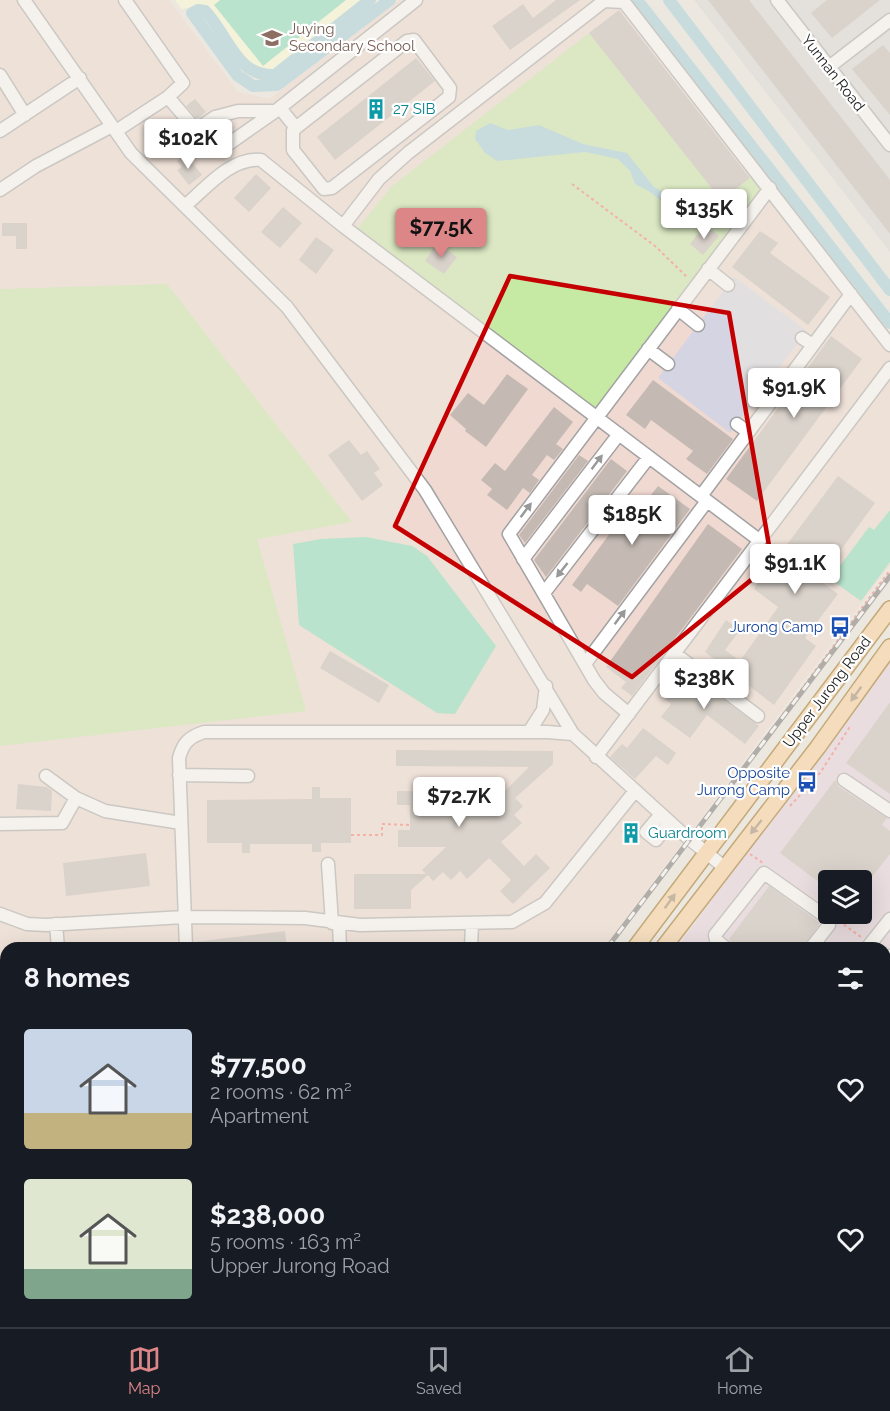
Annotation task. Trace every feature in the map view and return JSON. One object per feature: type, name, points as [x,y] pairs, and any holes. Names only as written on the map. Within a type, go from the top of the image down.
[{"type":"main road","name":"Upper Jurong Road","points":[[639,942],[890,609]]},
{"type":"main road","name":"Upper Jurong Road","points":[[668,942],[818,747],[890,647]]},
{"type":"street","points":[[24,0],[131,153],[287,307],[425,490],[546,686],[573,734],[596,757],[724,867]]},
{"type":"street","points":[[0,190],[36,166],[114,128],[183,85],[183,81],[125,0]]},
{"type":"street","points":[[168,96],[213,150],[220,150],[279,109],[417,0]]},
{"type":"street","name":"Yunnan Road","points":[[777,0],[890,145]]},
{"type":"street","points":[[343,226],[379,178],[408,153],[604,1],[624,2],[890,345]]},
{"type":"street","points":[[828,67],[890,20]]},
{"type":"street","points":[[411,40],[416,42],[450,88],[449,97],[327,190],[293,150],[292,133],[296,128],[411,40]]},
{"type":"street","points":[[0,75],[25,115]]},
{"type":"street","points":[[0,131],[80,78]]},
{"type":"street","points":[[197,129],[215,117],[238,111],[258,113],[279,109]]},
{"type":"street","points":[[279,109],[296,128]]},
{"type":"street","points":[[185,206],[233,166],[248,159],[261,160],[343,226],[759,540]]},
{"type":"street","points":[[628,714],[601,690],[509,536],[510,531],[770,188]]},
{"type":"street","points":[[708,269],[728,285]]},
{"type":"street","points":[[585,664],[704,499],[748,432],[851,294]]},
{"type":"street","points":[[678,309],[698,325]]},
{"type":"street","points":[[802,338],[813,345]]},
{"type":"street","points":[[648,349],[668,364]]},
{"type":"street","points":[[596,757],[890,368]]},
{"type":"street","points":[[737,424],[748,432]]},
{"type":"street","points":[[524,559],[619,434]]},
{"type":"street","points":[[544,593],[649,457]]},
{"type":"street","points":[[674,653],[758,716]]},
{"type":"street","points":[[529,732],[543,710],[546,686]]},
{"type":"street","points":[[186,942],[178,758],[182,746],[192,736],[204,732],[573,734]]},
{"type":"street","points":[[179,775],[248,776]]},
{"type":"street","points":[[46,776],[76,798],[105,811],[181,823]]},
{"type":"street","points":[[844,780],[890,811]]},
{"type":"street","points":[[0,914],[27,924],[184,917],[305,918],[336,923],[512,922],[545,903],[635,791]]},
{"type":"street","points":[[0,824],[62,823],[76,798]]},
{"type":"street","points":[[328,864],[339,942]]},
{"type":"street","points":[[718,942],[716,935],[764,873],[829,919],[829,925],[816,942]]},
{"type":"street","points":[[872,942],[890,919]]},
{"type":"street","points":[[56,924],[58,942]]},
{"type":"street","points":[[471,942],[472,924]]},
{"type":"path","points":[[572,184],[655,246],[696,286]]},
{"type":"path","points":[[614,942],[890,570]]},
{"type":"path","points":[[351,835],[382,835],[382,824],[410,825]]},
{"type":"path","points":[[843,924],[854,932]]},
{"type":"highlighted area","points":[[510,276],[729,313],[772,563],[632,677],[395,526]]},
{"type":"shaded area","name":"Jurong Camp","points":[[0,0],[169,0],[238,92],[269,99],[399,0],[629,0],[890,340],[890,565],[608,942],[0,942]]},
{"type":"shaded area","name":"Juying Secondary School","points":[[175,0],[363,0],[276,68],[267,71],[256,69],[250,64],[211,13],[198,6],[182,9]]},
{"type":"shaded area","points":[[694,0],[890,0],[890,252]]},
{"type":"shaded area","points":[[734,277],[807,331],[730,433],[658,378]]},
{"type":"shaded area","points":[[890,661],[890,942],[680,942]]},
{"type":"green space","name":"Juying Secondary School","points":[[220,0],[346,0],[263,66],[214,5]]},
{"type":"green space","points":[[589,33],[721,200],[751,177],[762,191],[596,409],[358,228],[391,187]]},
{"type":"green space","points":[[167,284],[352,522],[257,539],[306,711],[0,746],[0,289]]},
{"type":"green space","points":[[890,510],[890,562],[861,601],[830,579],[869,527],[874,530]]},
{"type":"green space","points":[[366,537],[412,546],[427,556],[496,646],[455,714],[437,713],[299,625],[293,544],[321,539]]},
{"type":"water","points":[[490,123],[508,130],[539,125],[583,144],[627,153],[654,187],[667,194],[682,218],[650,192],[635,184],[630,171],[618,159],[585,152],[497,161],[485,153],[475,139],[476,131]]},
{"type":"building","points":[[556,0],[580,0],[510,50],[492,26],[523,4],[533,18]]},
{"type":"building","points":[[708,0],[749,0],[880,167],[890,180],[890,234]]},
{"type":"building","points":[[827,0],[880,0],[832,38],[811,13]]},
{"type":"building","points":[[619,10],[750,178],[721,200],[589,33]]},
{"type":"building","points":[[883,45],[890,53],[890,115],[852,69]]},
{"type":"building","name":"27 SIB","points":[[416,58],[435,81],[335,160],[317,137]]},
{"type":"building","points":[[195,99],[206,112],[197,119],[186,106]]},
{"type":"building","points":[[185,154],[202,175],[189,185],[177,170],[182,167],[177,161]]},
{"type":"building","points":[[256,174],[271,188],[249,212],[234,198]]},
{"type":"building","points":[[283,207],[302,223],[280,248],[261,232]]},
{"type":"building","points":[[2,223],[27,223],[27,249],[16,249],[16,236],[2,236]]},
{"type":"building","points":[[705,225],[719,236],[703,255],[690,244]]},
{"type":"building","points":[[760,231],[778,243],[770,253],[830,297],[808,325],[732,267]]},
{"type":"building","points":[[316,237],[334,250],[316,274],[299,260]]},
{"type":"building","points":[[437,243],[457,257],[444,274],[425,261]]},
{"type":"building","points":[[831,336],[862,359],[757,501],[726,479]]},
{"type":"building","points":[[507,374],[528,389],[486,447],[465,431],[466,429],[450,415],[468,393],[484,405]]},
{"type":"building","points":[[653,380],[733,439],[707,474],[686,459],[693,451],[651,420],[645,429],[626,415]]},
{"type":"building","points":[[554,407],[573,422],[556,444],[563,449],[554,460],[547,455],[532,475],[539,480],[530,493],[523,488],[507,510],[487,495],[492,489],[481,480],[495,463],[505,471]]},
{"type":"building","points":[[349,440],[361,455],[367,451],[380,469],[374,473],[383,485],[362,501],[328,455]]},
{"type":"building","points":[[579,455],[588,461],[525,543],[519,535]]},
{"type":"building","points":[[611,459],[627,471],[546,577],[534,560]]},
{"type":"building","points":[[838,476],[875,503],[819,580],[838,594],[805,638],[816,646],[774,705],[705,652],[726,620],[740,630],[725,650],[740,661],[778,607],[754,589]]},
{"type":"building","points":[[658,486],[690,509],[618,606],[587,584],[581,592],[572,585],[633,502],[641,508]]},
{"type":"building","points":[[708,524],[742,549],[632,696],[621,688],[626,682],[606,667]]},
{"type":"building","points":[[330,651],[389,685],[379,703],[320,668]]},
{"type":"building","points":[[685,672],[759,726],[745,744],[707,715],[690,738],[661,717],[671,704],[665,699]]},
{"type":"building","points":[[890,702],[890,794],[846,763]]},
{"type":"building","points":[[643,728],[676,753],[668,765],[656,756],[635,779],[610,757],[622,744],[627,748]]},
{"type":"building","points":[[396,750],[553,751],[553,764],[515,798],[523,806],[514,815],[522,823],[501,842],[524,866],[536,854],[550,868],[513,904],[500,891],[511,880],[489,858],[467,879],[460,871],[451,880],[443,872],[433,881],[428,875],[411,890],[411,909],[354,909],[354,874],[426,874],[422,870],[446,847],[398,847],[398,830],[410,830],[410,805],[397,805],[397,791],[504,792],[529,767],[396,766]]},
{"type":"building","points":[[835,780],[839,787],[887,818],[882,825],[890,831],[890,854],[872,877],[872,870],[818,870],[818,882],[780,853]]},
{"type":"building","points":[[18,784],[47,787],[52,791],[51,811],[16,809]]},
{"type":"building","points":[[312,787],[320,787],[320,798],[351,798],[351,843],[321,843],[321,852],[312,852],[312,844],[250,844],[250,853],[242,853],[242,843],[207,843],[207,800],[312,799]]},
{"type":"building","name":"Guardroom","points":[[628,824],[640,837],[635,843],[621,832]]},
{"type":"building","points":[[146,853],[150,886],[66,896],[63,863]]},
{"type":"building","points":[[769,886],[819,924],[807,942],[731,942],[729,939]]},
{"type":"building","points":[[285,931],[286,942],[194,942]]},
{"type":"waterway","points":[[370,0],[275,75],[262,74],[251,69],[234,53],[205,11],[198,10],[192,13],[237,75],[253,86],[277,85],[390,0]]},
{"type":"waterway","points":[[637,0],[890,323]]},
{"type":"waterway","points":[[669,0],[890,290]]},
{"type":"railway","points":[[612,942],[890,576]]},
{"type":"place","name":"Juying Secondary School","points":[[272,38]]},
{"type":"place","name":"27 SIB","points":[[376,109]]},
{"type":"place","name":"Jurong Camp","points":[[840,627]]},
{"type":"place","name":"Opposite Jurong Camp","points":[[807,782]]},
{"type":"place","name":"Guardroom","points":[[631,833]]}]
